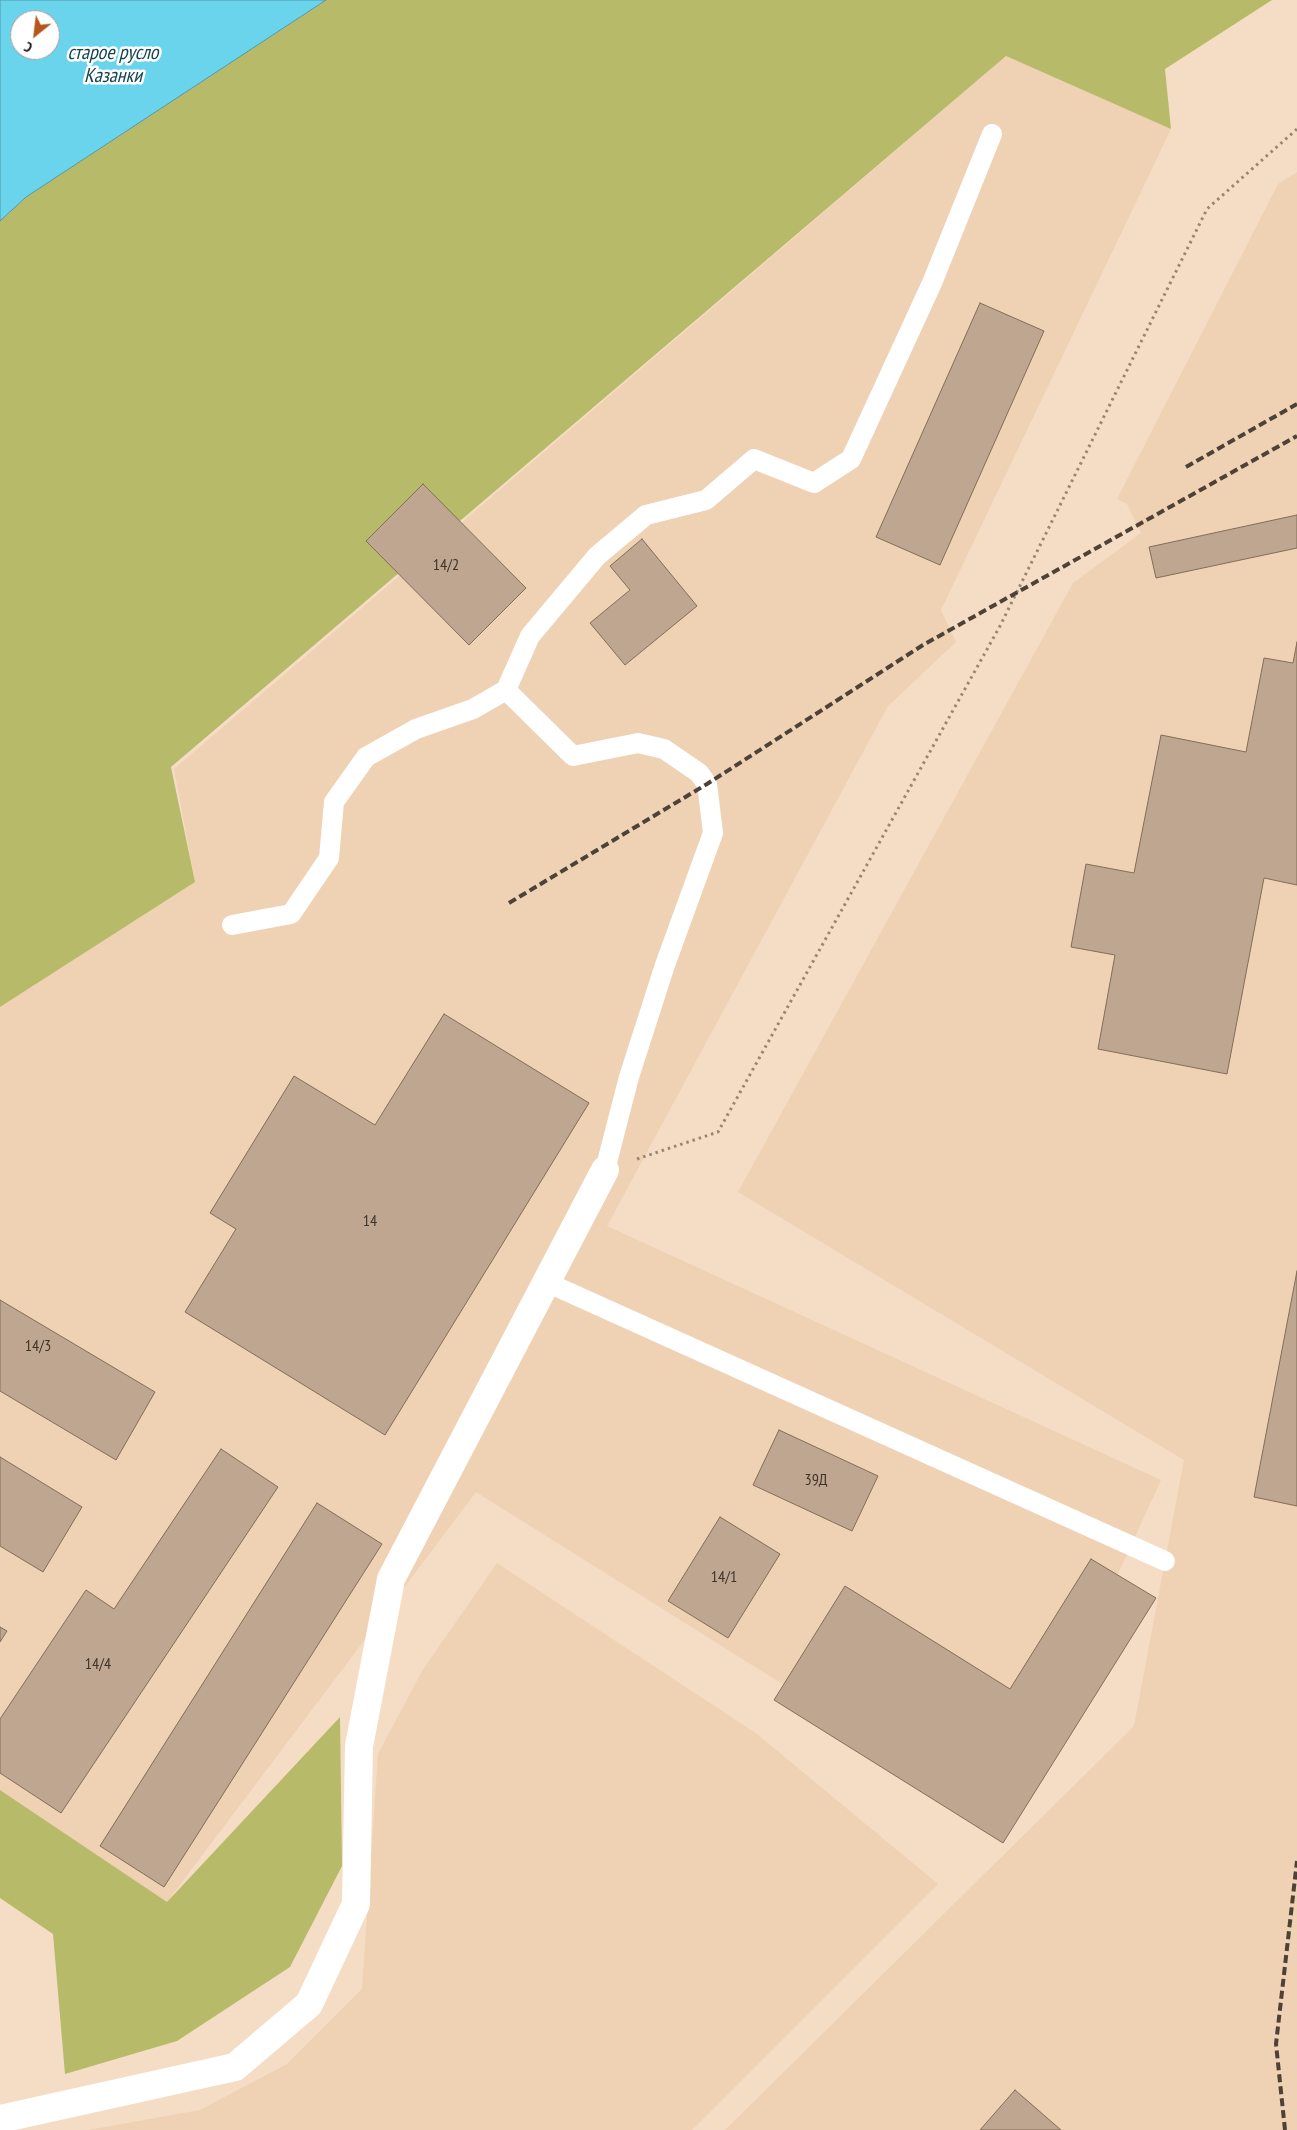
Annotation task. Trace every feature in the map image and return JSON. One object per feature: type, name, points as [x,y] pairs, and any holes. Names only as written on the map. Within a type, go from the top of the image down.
[{"type":"street","points":[[0,2119],[234,2067],[310,2004],[356,1904],[358,1746],[390,1579],[605,1170]]},
{"type":"lane","points":[[232,925],[291,914],[329,858],[334,802],[366,757],[416,729],[473,709],[506,690],[530,636],[597,556],[646,515],[706,500],[754,459],[814,482],[851,459],[932,283],[992,134]]},
{"type":"lane","points":[[506,690],[573,756],[638,743],[664,749],[699,773],[707,784],[713,833],[665,965],[641,1039],[605,1170]]},
{"type":"lane","points":[[546,1282],[1165,1560]]},
{"type":"path","points":[[605,1170],[718,1132],[1000,626],[1206,208],[1297,129]]},
{"type":"shaded area","points":[[1006,56],[1171,129],[941,610],[956,642],[888,706],[607,1226],[1161,1480],[1004,1823],[476,1492],[167,1902],[0,1790],[0,1007],[195,882],[174,769]]},
{"type":"shaded area","points":[[1297,172],[1297,2130],[725,2130],[1134,1726],[1184,1460],[738,1192],[1073,583],[1141,533],[1127,504],[1117,499],[1278,184]]},
{"type":"shaded area","points":[[497,1563],[757,1734],[938,1884],[692,2130],[88,2130],[200,2110],[287,2064],[362,1989],[378,1754],[422,1671]]},
{"type":"green space","points":[[326,0],[1272,0],[1165,69],[1171,129],[1006,56],[171,767],[195,882],[0,1007],[0,221],[26,197]]},
{"type":"green space","points":[[340,1717],[342,1866],[290,1967],[177,2041],[65,2074],[53,1934],[0,1898],[0,1790],[167,1902]]},
{"type":"water","name":"старое русло Казанки","points":[[0,0],[326,0],[26,197],[0,221]]},
{"type":"building","points":[[980,303],[1044,331],[940,565],[876,537]]},
{"type":"building","points":[[423,484],[526,588],[469,645],[366,541]]},
{"type":"building","points":[[1297,515],[1297,548],[1156,578],[1149,547]]},
{"type":"building","points":[[642,539],[697,606],[625,665],[590,623],[630,590],[610,566]]},
{"type":"building","points":[[1297,642],[1297,885],[1264,878],[1227,1074],[1098,1049],[1115,955],[1071,947],[1086,864],[1134,873],[1161,735],[1246,752],[1264,658],[1293,663]]},
{"type":"building","points":[[444,1014],[589,1103],[385,1435],[185,1312],[236,1229],[210,1213],[294,1076],[375,1125]]},
{"type":"building","points":[[1297,1271],[1297,1506],[1254,1497]]},
{"type":"building","points":[[0,1300],[155,1392],[116,1460],[0,1391]]},
{"type":"building","points":[[779,1430],[878,1476],[852,1531],[753,1485]]},
{"type":"building","points":[[221,1449],[278,1487],[61,1813],[0,1773],[0,1719],[86,1590],[114,1609]]},
{"type":"building","points":[[0,1457],[82,1507],[43,1572],[0,1546]]},
{"type":"building","points":[[317,1503],[382,1544],[164,1887],[100,1846]]},
{"type":"building","points":[[720,1517],[780,1554],[728,1638],[668,1601]]},
{"type":"building","points":[[1091,1559],[1156,1598],[1003,1843],[774,1700],[845,1586],[1010,1689]]},
{"type":"building","points":[[0,1627],[7,1631],[0,1642]]},
{"type":"building","points":[[1015,2090],[1061,2130],[980,2130]]},
{"type":"railway","points":[[1186,467],[1297,404]]},
{"type":"railway","points":[[509,903],[707,784],[923,645],[1297,436]]},
{"type":"railway","points":[[1285,2130],[1276,2044],[1297,1861]]}]
